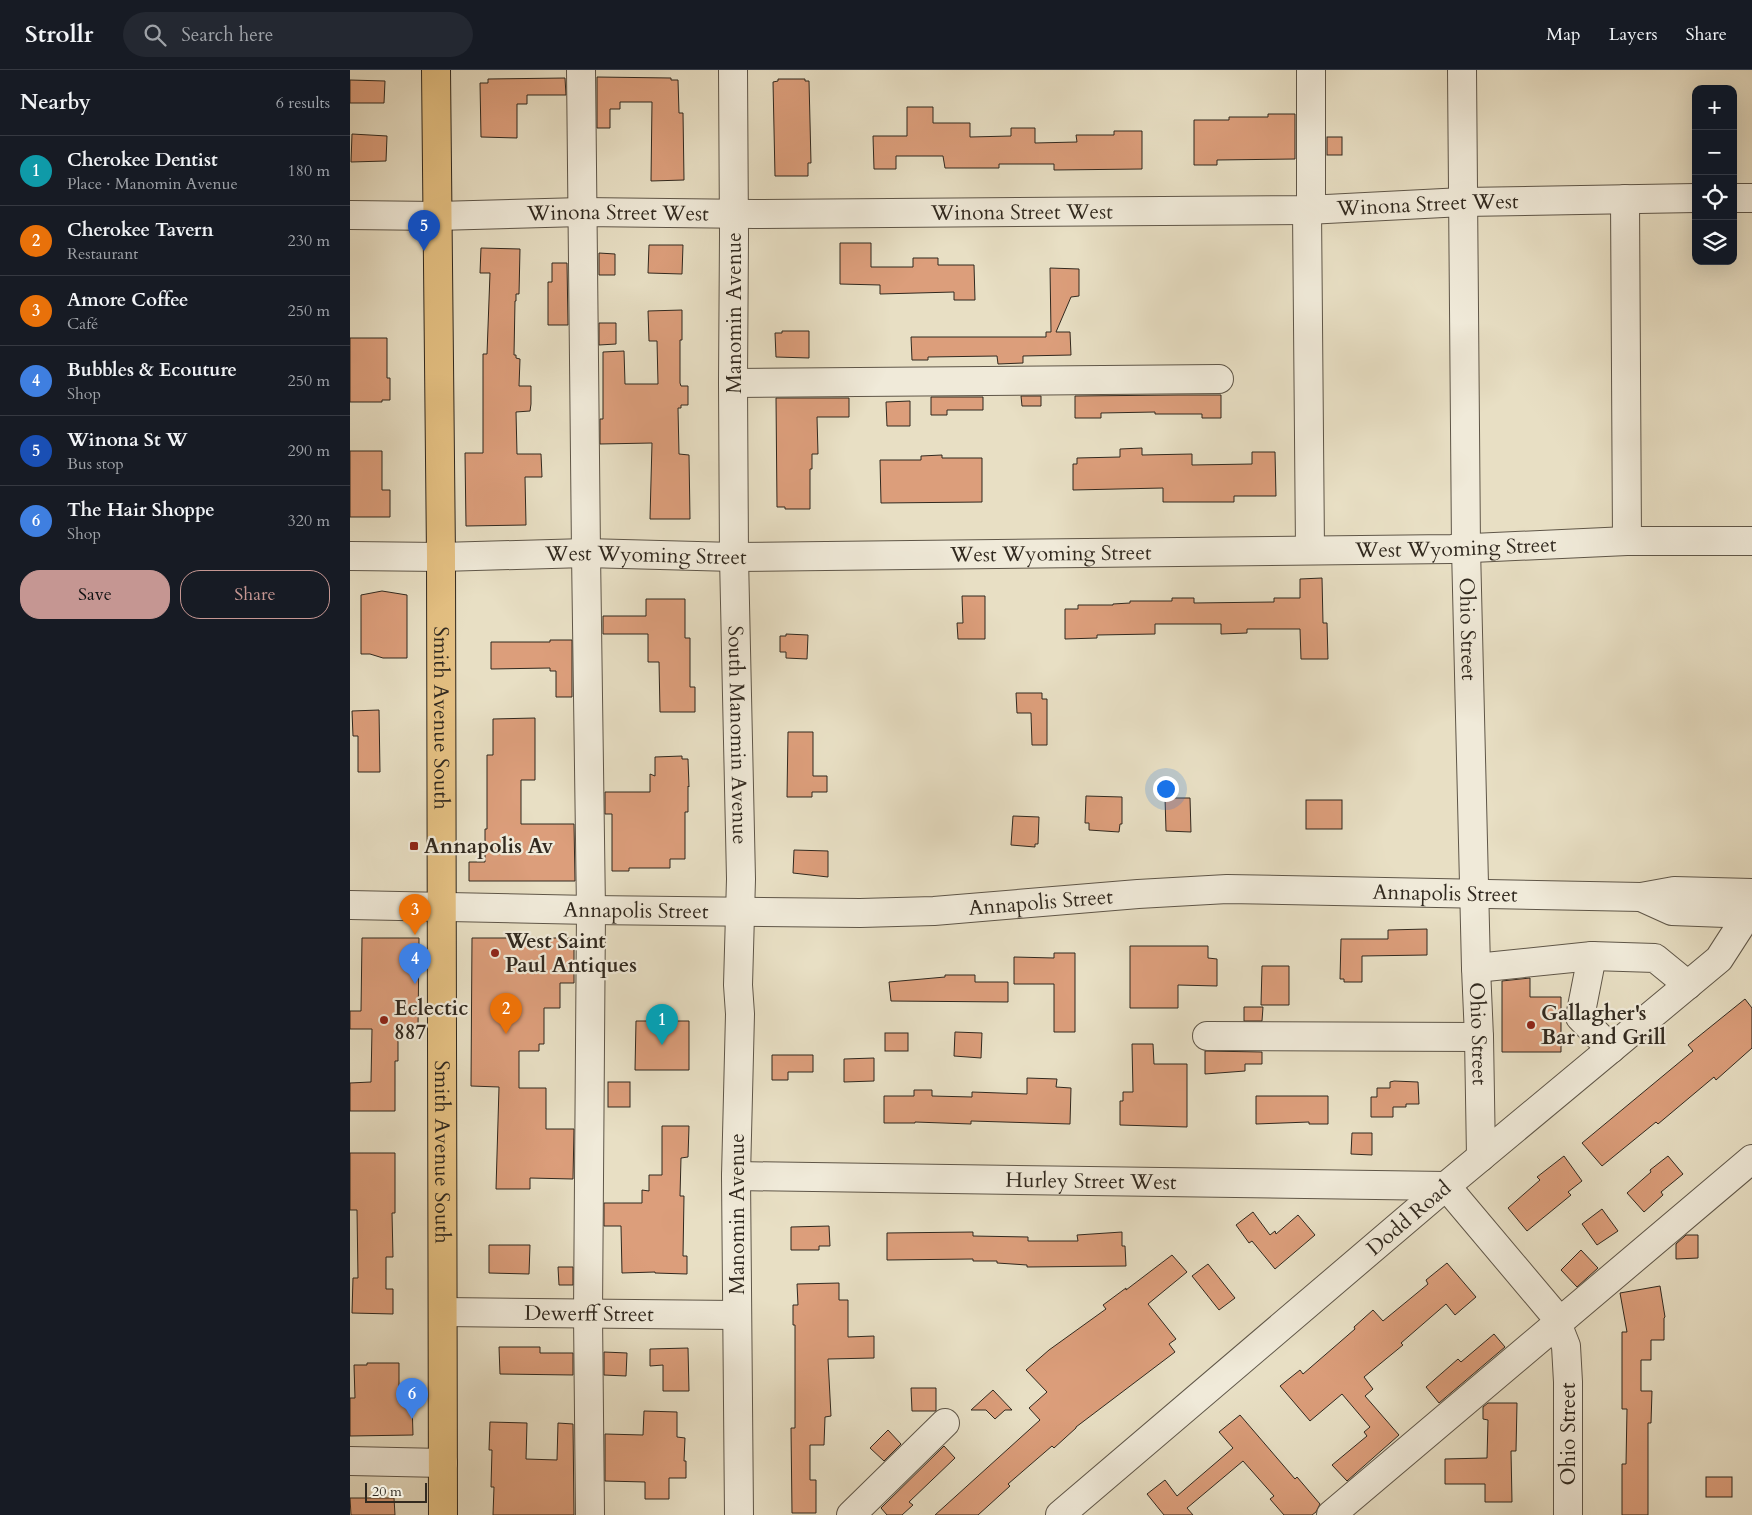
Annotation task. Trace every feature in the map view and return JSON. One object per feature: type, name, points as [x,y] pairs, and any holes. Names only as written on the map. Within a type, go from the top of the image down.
[{"type":"main road","name":"Smith Avenue South","points":[[436,70],[441,557],[443,1515]]},
{"type":"street","points":[[581,70],[591,910],[588,1314],[590,1515]]},
{"type":"street","name":"Manomin Avenue","points":[[732,70],[734,557]]},
{"type":"street","points":[[1310,550],[1309,210],[1311,70]]},
{"type":"street","name":"Ohio Street","points":[[1462,70],[1466,548],[1481,1157]]},
{"type":"street","name":"Winona Street West","points":[[350,215],[437,216],[582,212],[734,214],[1309,210],[1463,202],[1692,198]]},
{"type":"street","points":[[1737,198],[1752,198]]},
{"type":"street","points":[[1625,199],[1627,541]]},
{"type":"street","points":[[733,383],[1219,379]]},
{"type":"street","name":"West Wyoming Street","points":[[350,556],[441,557],[586,553],[734,557],[1466,548],[1627,541],[1752,541]]},
{"type":"street","name":"South Manomin Avenue","points":[[734,557],[741,879],[740,912]]},
{"type":"street","name":"Annapolis Street","points":[[350,906],[860,913],[934,911],[1138,894],[1227,889],[1641,897],[1672,911],[1747,907]]},
{"type":"street","name":"Dodd Road","points":[[1060,1515],[1446,1186],[1719,960],[1739,928],[1747,907]]},
{"type":"street","name":"Manomin Avenue","points":[[739,1515],[736,1176],[740,912]]},
{"type":"street","points":[[1476,968],[1592,956],[1655,958],[1688,985]]},
{"type":"street","points":[[1592,956],[1580,1017],[1611,1049]]},
{"type":"street","points":[[1207,1036],[1479,1037]]},
{"type":"street","points":[[1331,1515],[1752,1158]]},
{"type":"street","name":"Hurley Street West","points":[[736,1176],[1446,1186]]},
{"type":"street","name":"Ohio Street","points":[[1446,1186],[1553,1313],[1566,1346],[1568,1382],[1568,1515]]},
{"type":"street","name":"Dewerff Street","points":[[443,1312],[736,1315]]},
{"type":"street","points":[[851,1515],[944,1423]]},
{"type":"street","points":[[350,1461],[443,1463]]},
{"type":"building","points":[[597,77],[671,78],[671,80],[678,80],[679,113],[683,113],[684,180],[651,181],[652,102],[620,102],[620,109],[610,109],[610,128],[597,128]]},
{"type":"building","points":[[565,78],[566,95],[527,95],[527,104],[517,104],[517,138],[481,137],[480,83],[488,83],[488,79]]},
{"type":"building","points":[[778,79],[805,79],[805,81],[809,81],[811,163],[808,163],[808,176],[775,176],[773,82],[778,81]]},
{"type":"building","points":[[350,80],[385,81],[384,103],[350,103]]},
{"type":"building","points":[[907,107],[933,107],[933,123],[970,123],[970,137],[1011,136],[1011,128],[1035,128],[1035,143],[1077,142],[1076,135],[1114,135],[1114,131],[1142,131],[1142,169],[1054,170],[1054,164],[999,164],[999,168],[945,168],[943,156],[896,156],[896,169],[874,169],[873,136],[907,136]]},
{"type":"building","points":[[1268,114],[1295,114],[1295,159],[1217,160],[1217,165],[1194,165],[1194,120],[1229,120],[1229,117],[1268,117]]},
{"type":"building","points":[[352,134],[387,136],[386,161],[351,162]]},
{"type":"building","points":[[1327,137],[1342,137],[1342,155],[1327,155]]},
{"type":"building","points":[[840,243],[871,243],[871,267],[913,267],[913,258],[938,258],[938,265],[974,265],[975,300],[954,300],[954,292],[880,294],[880,285],[840,284]]},
{"type":"building","points":[[649,245],[683,245],[682,274],[648,273]]},
{"type":"building","points":[[481,248],[520,249],[519,294],[516,294],[515,301],[514,355],[520,359],[519,386],[531,386],[531,404],[530,411],[516,412],[517,454],[541,454],[542,477],[525,477],[526,525],[466,526],[465,453],[483,453],[483,354],[487,354],[490,273],[480,273]]},
{"type":"building","points":[[599,253],[615,254],[615,275],[599,275]]},
{"type":"building","points":[[552,263],[567,263],[568,325],[548,325],[548,282],[552,282]]},
{"type":"building","points":[[1050,268],[1079,269],[1079,296],[1071,297],[1056,332],[1070,332],[1071,355],[1023,356],[1023,363],[998,364],[997,356],[928,357],[928,360],[912,360],[911,337],[1046,337],[1046,332],[1051,332]]},
{"type":"building","points":[[682,310],[680,383],[681,386],[688,386],[688,405],[681,405],[681,408],[678,408],[679,454],[689,455],[690,519],[650,519],[652,443],[600,444],[600,419],[603,419],[603,352],[624,351],[625,384],[658,384],[657,341],[649,341],[648,311]]},
{"type":"building","points":[[599,323],[616,323],[616,344],[599,345]]},
{"type":"building","points":[[782,331],[809,331],[809,358],[776,357],[775,333],[782,333]]},
{"type":"building","points":[[350,338],[387,338],[387,378],[390,378],[390,400],[382,400],[382,402],[350,402]]},
{"type":"building","points":[[1221,395],[1221,418],[1202,418],[1202,414],[1155,414],[1155,412],[1101,413],[1101,418],[1075,418],[1075,396]]},
{"type":"building","points":[[1021,396],[1041,396],[1041,406],[1022,406]]},
{"type":"building","points":[[931,397],[983,397],[983,410],[947,410],[947,415],[931,415]]},
{"type":"building","points":[[776,398],[849,398],[849,417],[817,417],[818,454],[812,454],[810,509],[785,509],[785,507],[777,507]]},
{"type":"building","points":[[910,401],[910,426],[887,426],[886,402]]},
{"type":"building","points":[[1142,448],[1142,455],[1192,454],[1192,465],[1252,464],[1252,452],[1275,452],[1276,496],[1234,496],[1234,502],[1163,502],[1163,488],[1073,490],[1073,464],[1077,464],[1077,458],[1120,457],[1120,449]]},
{"type":"building","points":[[350,451],[382,451],[382,490],[390,490],[390,517],[350,517]]},
{"type":"building","points":[[942,455],[942,458],[982,458],[982,502],[881,503],[880,460],[921,460],[921,456]]},
{"type":"building","points":[[1322,578],[1323,623],[1327,623],[1328,659],[1301,659],[1300,629],[1247,629],[1247,633],[1221,634],[1221,624],[1155,624],[1155,634],[1097,635],[1097,638],[1065,639],[1065,609],[1078,609],[1078,605],[1113,605],[1130,603],[1130,601],[1172,601],[1172,598],[1194,598],[1194,603],[1274,602],[1274,598],[1300,598],[1300,579]]},
{"type":"building","points":[[382,591],[407,595],[407,658],[383,658],[370,654],[361,654],[361,595]]},
{"type":"building","points":[[962,596],[985,596],[985,639],[958,639],[957,623],[963,623]]},
{"type":"building","points":[[646,599],[685,599],[685,638],[690,638],[690,687],[695,687],[695,712],[660,712],[659,662],[648,662],[648,634],[603,634],[603,616],[646,616]]},
{"type":"building","points":[[786,634],[808,635],[807,659],[786,658],[786,652],[780,652],[780,636],[786,636]]},
{"type":"building","points":[[550,640],[572,640],[572,697],[556,697],[556,671],[550,671],[550,668],[491,669],[491,642],[550,642]]},
{"type":"building","points":[[1016,693],[1042,693],[1042,699],[1047,699],[1047,745],[1032,745],[1031,713],[1017,713]]},
{"type":"building","points":[[379,710],[380,772],[358,772],[358,736],[353,736],[352,711]]},
{"type":"building","points":[[535,718],[535,780],[521,780],[521,824],[574,824],[575,881],[469,881],[469,862],[485,862],[487,755],[493,755],[493,719]]},
{"type":"building","points":[[788,732],[813,732],[813,776],[827,776],[827,792],[812,792],[812,797],[787,797]]},
{"type":"building","points":[[682,756],[682,759],[688,759],[689,787],[688,812],[685,812],[685,859],[670,859],[670,868],[629,868],[629,871],[612,871],[612,814],[605,814],[605,792],[650,792],[650,774],[655,776],[655,757]]},
{"type":"building","points":[[1086,796],[1122,797],[1122,824],[1120,824],[1119,832],[1089,830],[1089,823],[1085,823]]},
{"type":"building","points":[[1165,798],[1190,798],[1191,832],[1166,831]]},
{"type":"building","points":[[1306,800],[1342,800],[1342,829],[1306,829]]},
{"type":"building","points":[[1013,816],[1039,817],[1038,844],[1035,844],[1035,847],[1011,845]]},
{"type":"building","points":[[794,850],[828,851],[828,877],[793,873]]},
{"type":"building","points":[[1427,929],[1427,955],[1362,956],[1362,982],[1344,982],[1344,979],[1340,979],[1341,939],[1388,939],[1388,930]]},
{"type":"building","points":[[362,938],[419,938],[418,1029],[398,1029],[398,1061],[395,1061],[395,1111],[350,1111],[350,1083],[371,1082],[372,1029],[350,1029],[350,1011],[361,1011]]},
{"type":"building","points":[[472,938],[574,938],[574,983],[560,983],[560,1008],[544,1008],[544,1044],[539,1044],[539,1051],[519,1051],[519,1088],[546,1088],[546,1129],[574,1129],[573,1179],[530,1178],[530,1189],[496,1189],[499,1087],[471,1086]]},
{"type":"building","points":[[1130,946],[1208,946],[1208,958],[1217,959],[1217,986],[1178,985],[1178,1008],[1130,1008]]},
{"type":"building","points":[[1054,953],[1075,953],[1075,1032],[1054,1032],[1054,984],[1014,984],[1014,957],[1054,958]]},
{"type":"building","points":[[1262,966],[1289,966],[1289,1005],[1261,1005]]},
{"type":"building","points":[[945,975],[975,975],[975,982],[1008,982],[1008,1002],[891,1001],[889,982],[945,977]]},
{"type":"building","name":"Gallagher's Bar and Grill","points":[[1530,978],[1530,997],[1561,997],[1561,1052],[1502,1052],[1502,981]]},
{"type":"building","points":[[1745,999],[1752,1008],[1752,1048],[1716,1080],[1714,1077],[1658,1124],[1656,1122],[1602,1166],[1582,1143],[1693,1051],[1688,1045]]},
{"type":"building","points":[[1244,1007],[1263,1007],[1262,1021],[1244,1021]]},
{"type":"building","points":[[636,1021],[689,1021],[689,1070],[635,1070]]},
{"type":"building","points":[[955,1032],[982,1033],[981,1058],[954,1056]]},
{"type":"building","points":[[885,1033],[908,1033],[908,1051],[885,1051]]},
{"type":"building","points":[[1132,1044],[1153,1044],[1154,1064],[1187,1064],[1187,1127],[1120,1125],[1120,1101],[1123,1101],[1123,1092],[1133,1092]]},
{"type":"building","points":[[1205,1051],[1262,1052],[1262,1064],[1245,1064],[1245,1071],[1205,1074]]},
{"type":"building","points":[[772,1055],[813,1055],[813,1072],[788,1072],[788,1080],[772,1080]]},
{"type":"building","points":[[874,1058],[874,1081],[844,1082],[844,1059]]},
{"type":"building","points":[[1027,1078],[1057,1079],[1056,1087],[1071,1088],[1070,1124],[971,1121],[971,1124],[884,1123],[884,1096],[914,1096],[914,1090],[932,1090],[932,1096],[972,1097],[972,1092],[1027,1094]]},
{"type":"building","points":[[608,1082],[630,1082],[630,1107],[608,1107]]},
{"type":"building","points":[[1390,1082],[1418,1082],[1419,1104],[1393,1107],[1393,1117],[1371,1117],[1371,1097],[1377,1097],[1377,1088],[1390,1088]]},
{"type":"building","points":[[1256,1096],[1328,1096],[1328,1124],[1309,1124],[1309,1122],[1256,1124]]},
{"type":"building","points":[[662,1126],[689,1126],[688,1157],[681,1158],[680,1196],[684,1196],[683,1256],[687,1256],[687,1274],[655,1272],[622,1273],[621,1226],[604,1226],[604,1203],[642,1203],[642,1190],[649,1191],[649,1175],[662,1175]]},
{"type":"building","points":[[1352,1133],[1372,1133],[1372,1155],[1351,1154]]},
{"type":"building","points":[[350,1153],[395,1153],[395,1213],[392,1213],[393,1257],[386,1257],[386,1289],[393,1289],[393,1314],[352,1313],[353,1278],[358,1278],[357,1210],[350,1210]]},
{"type":"building","points":[[1564,1156],[1582,1181],[1568,1192],[1571,1195],[1527,1231],[1508,1208],[1540,1180],[1537,1177]]},
{"type":"building","points":[[1668,1156],[1683,1174],[1661,1192],[1663,1195],[1644,1212],[1627,1193],[1651,1172],[1650,1170]]},
{"type":"building","points":[[1602,1209],[1618,1231],[1597,1245],[1582,1224]]},
{"type":"building","points":[[1253,1212],[1270,1235],[1275,1231],[1276,1234],[1298,1215],[1315,1235],[1275,1269],[1252,1241],[1249,1243],[1236,1225]]},
{"type":"building","points":[[829,1226],[830,1246],[819,1246],[819,1250],[791,1250],[791,1227]]},
{"type":"building","points":[[973,1232],[973,1236],[1028,1237],[1028,1241],[1078,1241],[1077,1235],[1122,1232],[1122,1246],[1125,1246],[1126,1266],[1027,1267],[1027,1265],[997,1263],[997,1261],[973,1261],[973,1259],[887,1260],[887,1233]]},
{"type":"building","points":[[1686,1235],[1698,1235],[1698,1258],[1676,1259],[1676,1244]]},
{"type":"building","points":[[489,1245],[530,1245],[529,1274],[489,1273]]},
{"type":"building","points":[[1581,1250],[1598,1268],[1577,1287],[1561,1270]]},
{"type":"building","points":[[1172,1255],[1187,1272],[1148,1304],[1176,1339],[1169,1344],[1175,1352],[1076,1427],[1054,1448],[1052,1446],[1008,1484],[1010,1486],[978,1515],[935,1515],[1040,1420],[1029,1408],[1047,1392],[1026,1370],[1049,1350],[1106,1309],[1103,1305]]},
{"type":"building","points":[[1447,1263],[1476,1297],[1455,1315],[1446,1304],[1401,1343],[1403,1345],[1364,1377],[1373,1389],[1365,1396],[1399,1435],[1347,1481],[1332,1465],[1367,1436],[1364,1432],[1370,1427],[1342,1394],[1310,1421],[1280,1386],[1300,1370],[1303,1374],[1355,1329],[1354,1327],[1373,1310],[1383,1321],[1428,1284],[1426,1280]]},
{"type":"building","points":[[1208,1264],[1235,1298],[1219,1310],[1192,1276]]},
{"type":"building","points":[[558,1267],[573,1267],[573,1285],[559,1285]]},
{"type":"building","points":[[839,1283],[839,1300],[848,1300],[848,1337],[874,1336],[874,1358],[828,1359],[831,1416],[825,1417],[824,1445],[810,1445],[810,1480],[816,1480],[816,1513],[792,1513],[791,1428],[795,1428],[795,1325],[793,1325],[793,1305],[798,1305],[797,1284]]},
{"type":"building","points":[[1660,1286],[1665,1317],[1664,1340],[1651,1340],[1651,1360],[1641,1360],[1641,1391],[1652,1391],[1651,1423],[1648,1423],[1648,1515],[1622,1515],[1622,1464],[1626,1464],[1627,1409],[1622,1409],[1622,1332],[1627,1332],[1620,1293]]},
{"type":"building","points":[[1494,1334],[1505,1347],[1439,1403],[1426,1387],[1458,1359],[1461,1362]]},
{"type":"building","points":[[499,1347],[540,1347],[540,1353],[573,1353],[573,1375],[500,1374]]},
{"type":"building","points":[[688,1348],[689,1391],[663,1391],[663,1365],[650,1366],[650,1349]]},
{"type":"building","points":[[604,1352],[627,1353],[626,1376],[604,1375]]},
{"type":"building","points":[[367,1363],[399,1363],[399,1402],[412,1402],[413,1435],[350,1436],[350,1398],[355,1398],[354,1365],[367,1365]]},
{"type":"building","points":[[911,1388],[936,1388],[936,1411],[912,1411]]},
{"type":"building","points":[[993,1390],[1012,1410],[1005,1410],[995,1419],[986,1410],[971,1410]]},
{"type":"building","points":[[1488,1403],[1517,1403],[1516,1451],[1511,1451],[1512,1502],[1485,1502],[1485,1484],[1445,1484],[1445,1459],[1487,1458],[1488,1420],[1483,1419],[1483,1407]]},
{"type":"building","points":[[644,1411],[677,1412],[677,1437],[685,1438],[684,1461],[686,1461],[686,1478],[669,1478],[669,1499],[645,1499],[645,1482],[605,1481],[605,1434],[643,1435]]},
{"type":"building","points":[[1240,1415],[1295,1479],[1297,1477],[1320,1504],[1316,1512],[1312,1515],[1284,1515],[1270,1499],[1274,1496],[1243,1461],[1187,1508],[1193,1515],[1164,1515],[1147,1494],[1165,1480],[1177,1496],[1233,1448],[1219,1432]]},
{"type":"building","points":[[490,1422],[527,1423],[526,1459],[557,1460],[558,1423],[573,1424],[574,1515],[493,1515],[494,1487],[491,1487],[492,1450],[489,1450]]},
{"type":"building","points":[[888,1430],[901,1444],[884,1461],[870,1448]]},
{"type":"building","points":[[944,1446],[955,1458],[909,1502],[913,1505],[902,1515],[887,1515],[881,1508]]},
{"type":"building","points":[[1706,1477],[1732,1477],[1732,1497],[1706,1497]]},
{"type":"building","points":[[350,1498],[394,1498],[395,1515],[351,1515]]},
{"type":"place","name":"Winona St W","points":[[424,251]]},
{"type":"place","name":"Annapolis Av","points":[[414,846]]},
{"type":"place","name":"Amore Coffee","points":[[415,935]]},
{"type":"place","name":"West Saint Paul Antiques","points":[[495,953]]},
{"type":"place","name":"Bubbles & Ecouture","points":[[415,984]]},
{"type":"place","name":"Eclectic 887","points":[[384,1020]]},
{"type":"place","name":"Gallagher's Bar and Grill","points":[[1531,1025]]},
{"type":"place","name":"Cherokee Tavern","points":[[506,1034]]},
{"type":"place","name":"Cherokee Dentist","points":[[662,1045]]},
{"type":"place","name":"The Hair Shoppe","points":[[412,1419]]}]
